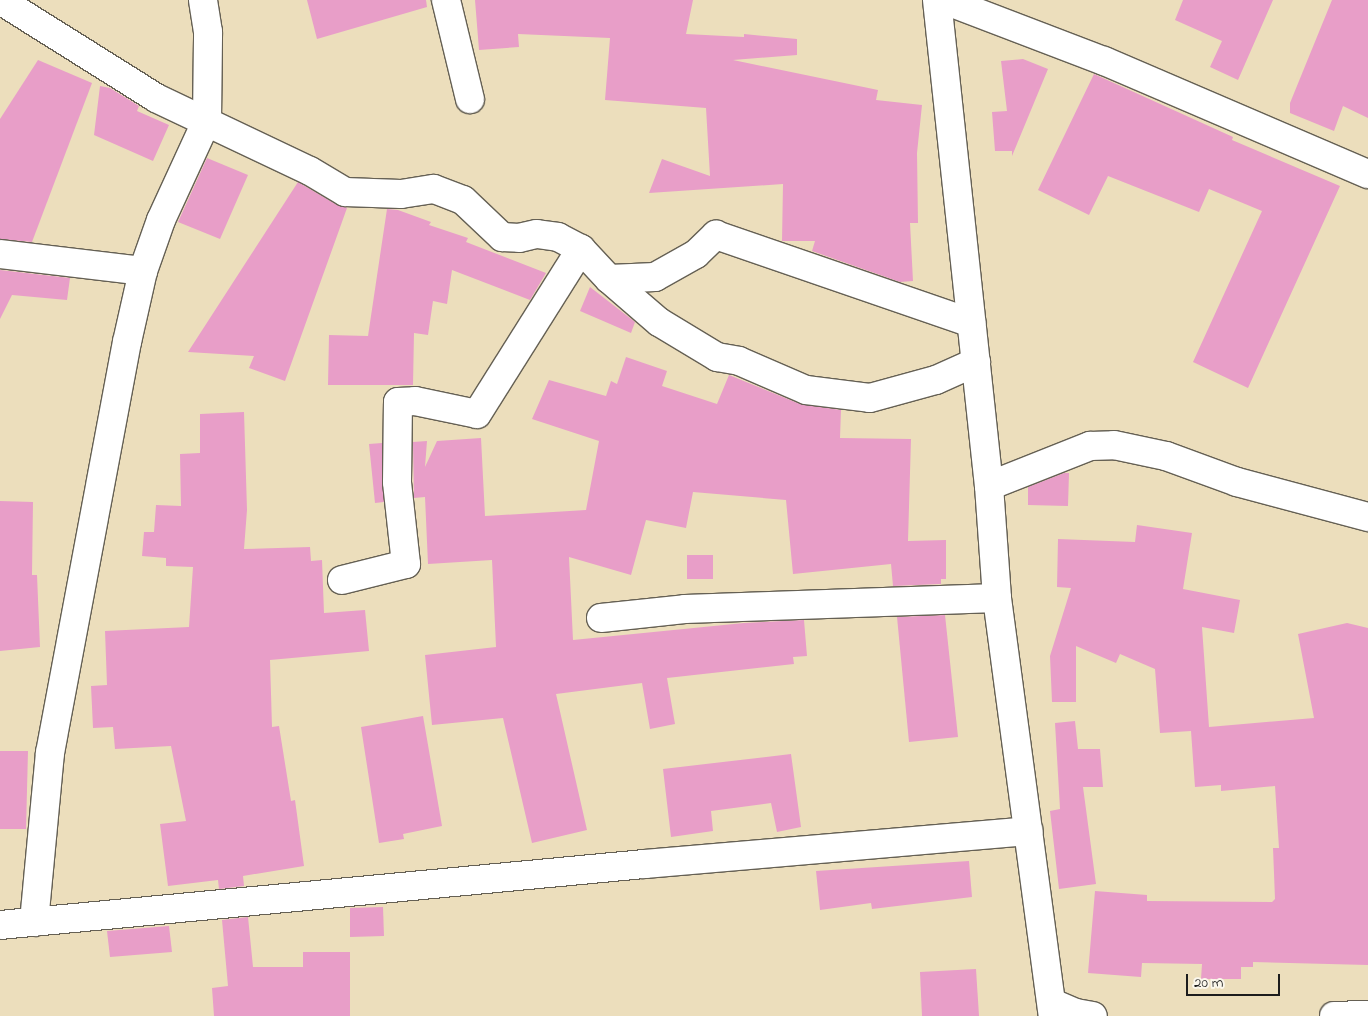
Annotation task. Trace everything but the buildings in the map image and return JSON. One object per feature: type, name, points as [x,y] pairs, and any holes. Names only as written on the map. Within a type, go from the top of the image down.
[{"type":"street","points":[[0,0],[156,98],[207,120],[310,171],[345,192],[401,194],[441,191],[463,200],[502,236],[519,238],[537,234],[558,237],[581,249],[608,279],[659,322],[699,349],[739,361],[806,390],[870,398],[936,380],[976,362]]},
{"type":"street","points":[[34,922],[51,743],[73,617],[143,271],[161,220],[207,120],[208,32],[203,0]]},
{"type":"street","points":[[446,0],[470,99]]},
{"type":"street","points":[[937,0],[989,486],[997,598],[1052,1010],[1093,1016]]},
{"type":"street","points":[[944,0],[1104,61],[1368,174]]},
{"type":"street","points":[[608,279],[655,277],[696,254],[716,235],[972,322]]},
{"type":"street","points":[[342,580],[406,564],[397,482],[398,402],[415,402],[477,414],[581,249]]},
{"type":"street","points":[[0,254],[143,271]]},
{"type":"street","points":[[989,486],[1090,446],[1114,445],[1166,456],[1237,482],[1368,517]]},
{"type":"street","points":[[601,618],[684,609],[997,598]]},
{"type":"street","points":[[0,925],[644,864],[1029,831]]},
{"type":"street","points":[[1334,1016],[1368,1015]]}]
